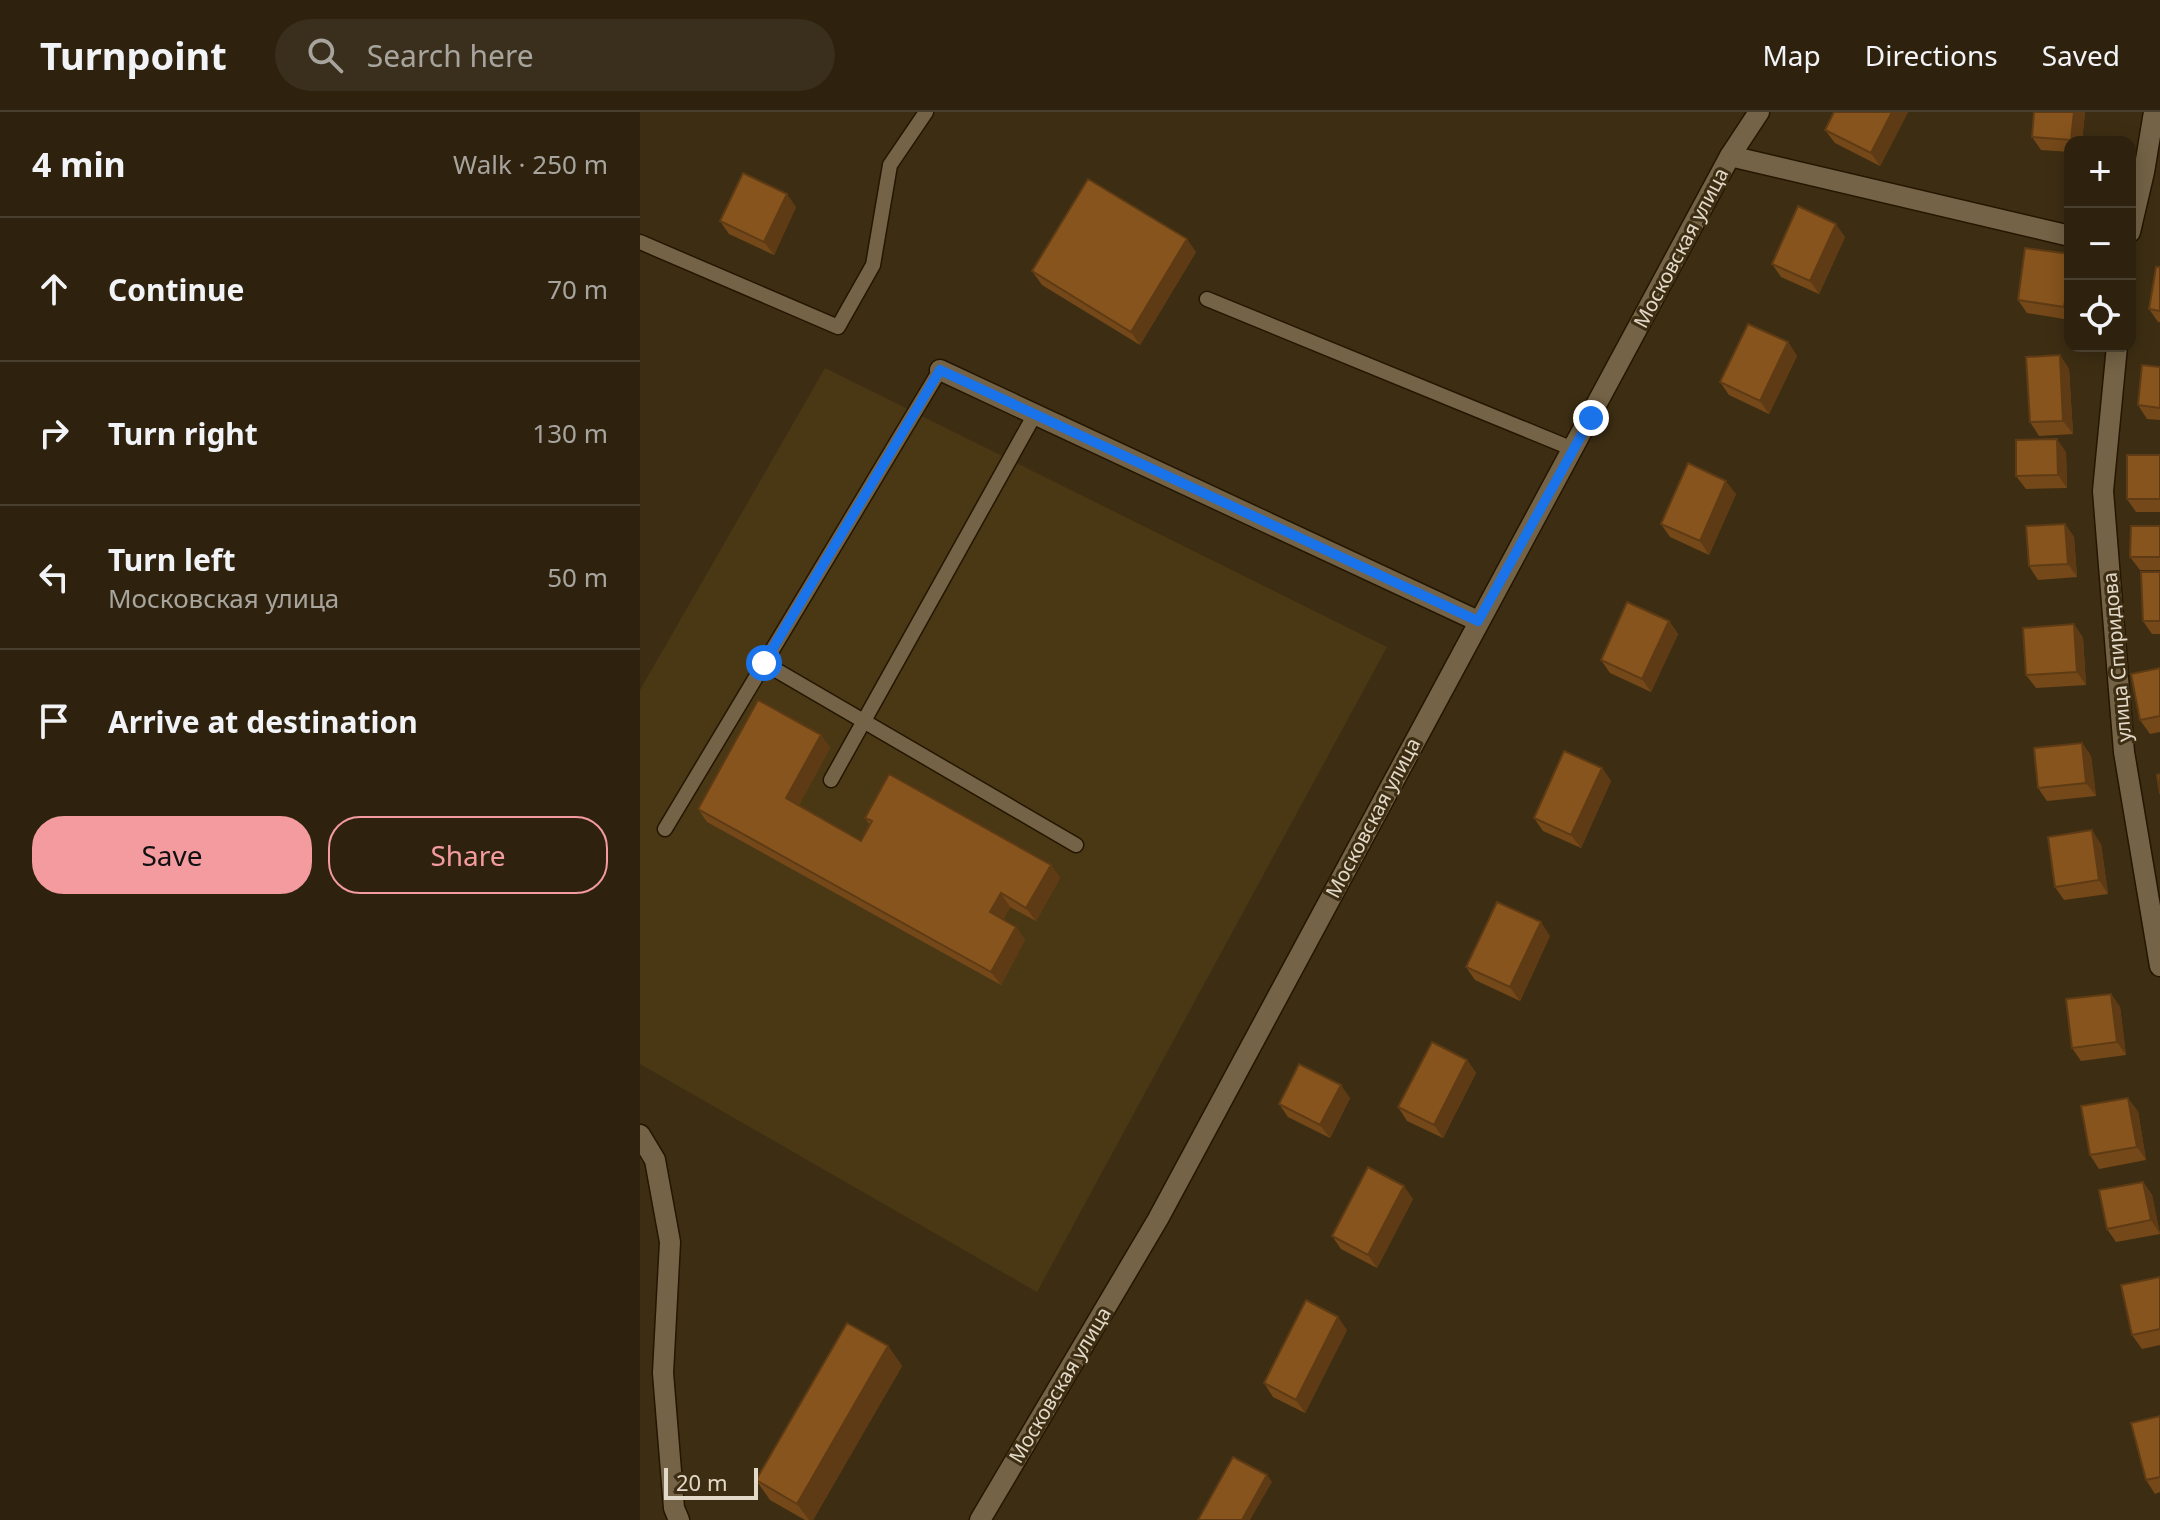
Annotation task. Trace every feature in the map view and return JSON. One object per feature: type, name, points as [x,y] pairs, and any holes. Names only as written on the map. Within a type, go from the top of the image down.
[{"type":"street","name":"Московская улица","points":[[980,1520],[1158,1219],[1730,156],[1759,112]]},
{"type":"street","points":[[2136,208],[2154,112]]},
{"type":"street","points":[[1730,156],[2064,235]]},
{"type":"street","name":"улица Спиридова","points":[[2116,352],[2103,491],[2124,752],[2160,966]]},
{"type":"street","points":[[940,370],[1478,621]]},
{"type":"street","points":[[640,1135],[655,1160],[670,1242],[663,1373],[674,1508],[679,1520]]},
{"type":"lane","points":[[640,242],[838,327],[873,265],[890,165],[926,112]]},
{"type":"lane","points":[[1207,299],[1573,449]]},
{"type":"lane","points":[[665,829],[940,370]]},
{"type":"lane","points":[[831,780],[1035,414]]},
{"type":"lane","points":[[764,663],[1076,845]]},
{"type":"shaded area","points":[[825,368],[1387,647],[1037,1292],[640,1064],[640,690]]},
{"type":"building","points":[[1834,112],[1892,112],[1871,153],[1825,130]]},
{"type":"building","points":[[2034,112],[2074,112],[2071,136],[2064,136],[2064,139],[2032,137]]},
{"type":"building","points":[[743,173],[787,194],[764,242],[720,221]]},
{"type":"building","points":[[1088,179],[1187,239],[1131,332],[1032,271]]},
{"type":"building","points":[[1798,206],[1836,224],[1810,281],[1772,264]]},
{"type":"building","points":[[2025,248],[2064,253],[2064,307],[2018,300]]},
{"type":"building","points":[[2156,267],[2160,267],[2160,311],[2149,309]]},
{"type":"building","points":[[1748,324],[1788,342],[1760,401],[1720,382]]},
{"type":"building","points":[[2060,355],[2063,421],[2030,422],[2026,357]]},
{"type":"building","points":[[2142,365],[2160,367],[2160,408],[2138,405]]},
{"type":"building","points":[[2057,439],[2058,475],[2016,476],[2016,440]]},
{"type":"building","points":[[2127,455],[2160,455],[2160,499],[2127,499]]},
{"type":"building","points":[[1688,463],[1726,481],[1700,541],[1661,524]]},
{"type":"building","points":[[2065,524],[2068,564],[2029,566],[2026,526]]},
{"type":"building","points":[[2131,526],[2160,526],[2160,557],[2130,557]]},
{"type":"building","points":[[2141,572],[2160,572],[2160,621],[2143,621]]},
{"type":"building","points":[[1627,602],[1669,621],[1642,679],[1601,660]]},
{"type":"building","points":[[2074,624],[2077,672],[2026,675],[2023,628]]},
{"type":"building","points":[[2160,668],[2160,716],[2140,720],[2131,674]]},
{"type":"building","points":[[758,700],[821,735],[786,798],[861,841],[872,821],[865,818],[889,774],[1051,865],[1026,908],[1001,893],[990,912],[1016,927],[991,972],[698,809]]},
{"type":"building","points":[[2082,743],[2086,783],[2038,788],[2034,748]]},
{"type":"building","points":[[1564,751],[1602,768],[1571,835],[1534,818]]},
{"type":"building","points":[[2092,830],[2099,880],[2055,887],[2048,837]]},
{"type":"building","points":[[1497,902],[1541,922],[1510,987],[1466,967]]},
{"type":"building","points":[[2111,994],[2117,1042],[2072,1048],[2066,999]]},
{"type":"building","points":[[1432,1042],[1467,1060],[1434,1125],[1398,1107]]},
{"type":"building","points":[[1299,1064],[1341,1085],[1320,1125],[1279,1104]]},
{"type":"building","points":[[2128,1098],[2137,1147],[2090,1155],[2081,1106]]},
{"type":"building","points":[[1368,1167],[1404,1186],[1368,1255],[1332,1236]]},
{"type":"building","points":[[2143,1182],[2151,1220],[2107,1229],[2099,1190]]},
{"type":"building","points":[[2160,1277],[2160,1329],[2132,1335],[2121,1285]]},
{"type":"building","points":[[1306,1300],[1338,1317],[1296,1400],[1264,1383]]},
{"type":"building","points":[[847,1323],[888,1346],[797,1504],[756,1480]]},
{"type":"building","points":[[2160,1416],[2160,1477],[2146,1480],[2131,1423]]},
{"type":"building","points":[[1233,1457],[1267,1475],[1242,1520],[1198,1520]]},
{"type":"route","points":[[764,663],[940,370],[1478,621],[1591,418]]}]
